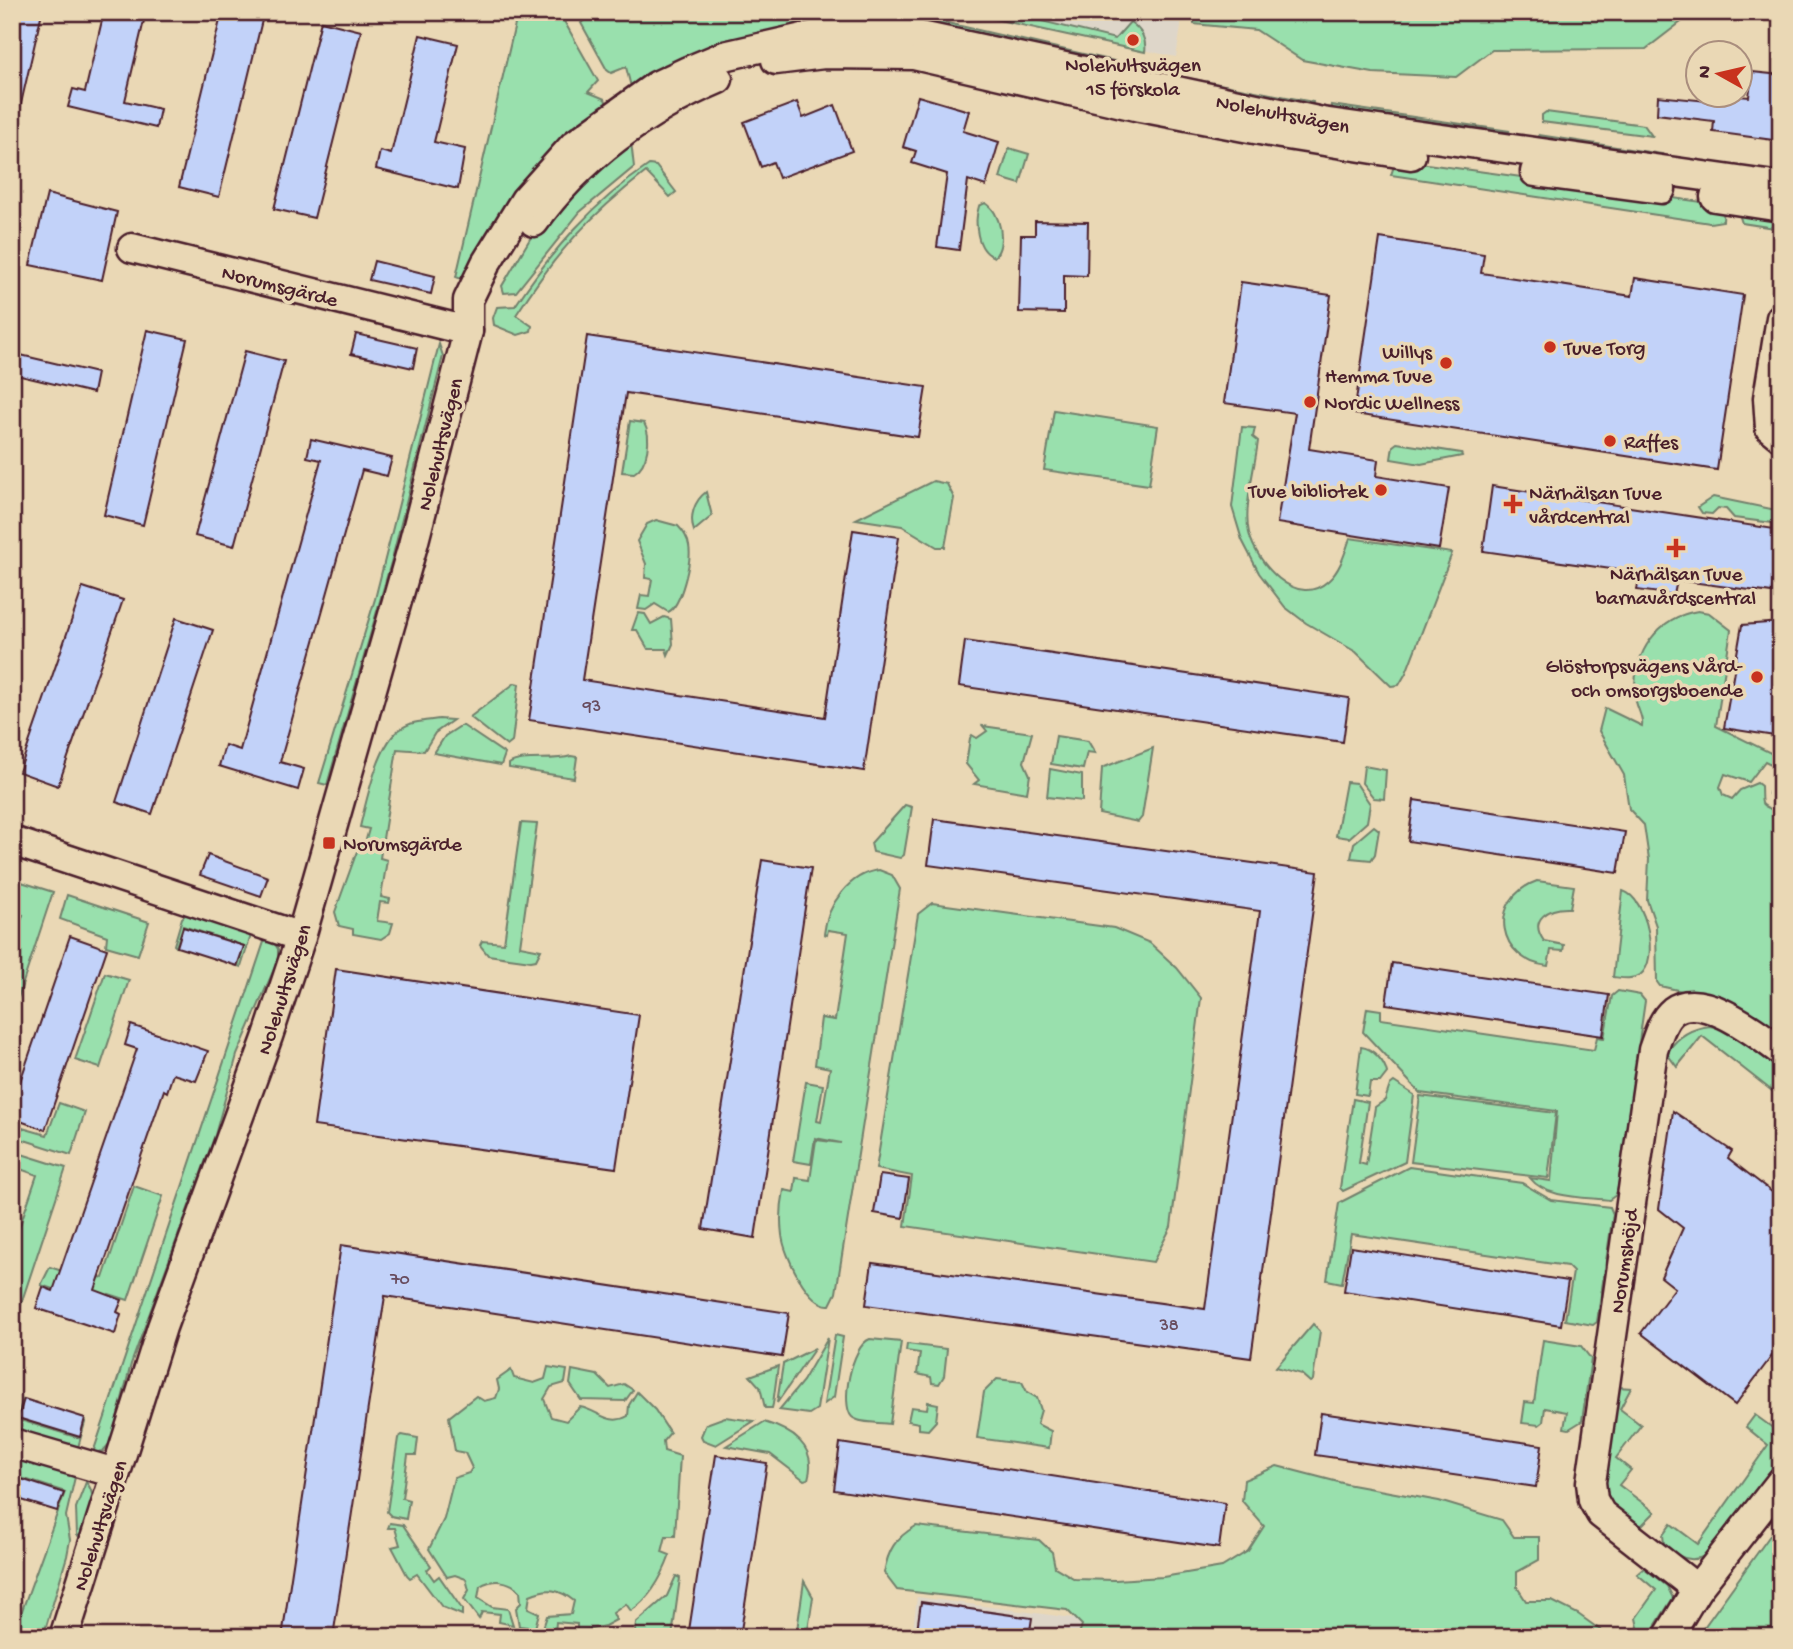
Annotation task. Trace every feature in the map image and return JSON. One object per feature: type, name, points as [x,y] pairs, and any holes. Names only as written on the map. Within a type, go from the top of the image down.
[{"type":"street","name":"Nolehultsvägen","points":[[64,1637],[185,1258],[268,1036],[300,937],[414,545],[468,331],[468,300],[486,263],[525,201],[574,145],[635,100],[688,71],[724,56],[812,36],[861,32],[911,34],[1322,122],[1781,187]]},
{"type":"street","name":"Nolehultsvägen","points":[[468,331],[486,308],[519,242],[573,174],[598,151],[635,124],[694,89],[729,74],[776,60],[824,54],[914,55],[1140,107],[1306,139],[1781,207]]},
{"type":"street","name":"Norumsgärde","points":[[132,248],[468,331]]},
{"type":"street","points":[[1781,318],[1767,409],[1770,428],[1781,437]]},
{"type":"street","points":[[12,841],[300,937]]},
{"type":"street","name":"Norumshöjd","points":[[1697,1589],[1601,1514],[1593,1500],[1591,1482],[1653,1050],[1662,1025],[1674,1010],[1689,1006],[1712,1009],[1742,1022],[1781,1051]]},
{"type":"street","points":[[12,1443],[115,1473]]},
{"type":"street","points":[[1668,1637],[1697,1589],[1781,1482]]},
{"type":"shaded area","name":"Nolehultsvägen 15 förskola","points":[[964,12],[1180,12],[1181,27],[1176,57]]},
{"type":"shaded area","points":[[917,1597],[1132,1626],[1130,1637],[912,1637]]},
{"type":"green space","points":[[636,12],[814,12],[814,27],[632,91],[626,67],[611,73],[607,70],[581,23],[589,16]]},
{"type":"green space","points":[[829,12],[883,13],[870,23],[830,26]]},
{"type":"green space","points":[[991,12],[1005,12],[1115,39],[1130,22],[1142,35],[1145,52],[990,18]]},
{"type":"green space","points":[[1194,12],[1694,12],[1646,49],[1492,50],[1456,77],[1373,73],[1302,60],[1256,30],[1194,24]]},
{"type":"green space","points":[[521,13],[554,16],[564,21],[598,81],[588,92],[605,99],[609,108],[469,282],[456,277],[516,20]]},
{"type":"green space","points":[[930,19],[1145,70],[1140,75],[913,23],[912,20]]},
{"type":"green space","points":[[1172,75],[1313,102],[1312,112],[1174,78]]},
{"type":"green space","points":[[1331,105],[1510,131],[1493,137],[1330,116]]},
{"type":"green space","points":[[1546,112],[1644,125],[1652,136],[1542,122],[1542,115]]},
{"type":"green space","points":[[630,133],[634,167],[580,212],[516,292],[504,293],[502,286],[534,232]]},
{"type":"green space","points":[[1539,135],[1662,154],[1661,162],[1540,142]]},
{"type":"green space","points":[[1009,148],[1029,154],[1020,184],[1000,178]]},
{"type":"green space","points":[[1405,161],[1724,205],[1723,221],[1710,223],[1391,175],[1394,166]]},
{"type":"green space","points":[[649,165],[656,166],[676,192],[670,197],[646,172],[590,220],[545,273],[516,315],[532,326],[531,331],[518,335],[494,325],[493,318],[497,307],[515,306],[575,229],[610,195]]},
{"type":"green space","points":[[985,203],[995,213],[1000,229],[1000,245],[994,257],[983,248],[978,235],[977,212],[979,206]]},
{"type":"green space","points":[[1742,207],[1781,220],[1781,229],[1742,223]]},
{"type":"green space","points":[[439,344],[443,356],[392,559],[327,785],[319,783],[375,599]]},
{"type":"green space","points":[[1054,410],[1158,426],[1149,485],[1044,470]]},
{"type":"green space","points":[[630,421],[644,423],[648,436],[643,464],[634,473],[622,472]]},
{"type":"green space","points":[[1242,427],[1255,428],[1253,437],[1258,441],[1248,500],[1249,533],[1260,557],[1279,579],[1303,590],[1316,588],[1328,581],[1339,567],[1350,538],[1452,553],[1399,685],[1391,686],[1356,652],[1306,623],[1285,607],[1259,573],[1242,540],[1232,507]]},
{"type":"green space","points":[[1397,443],[1461,453],[1462,456],[1421,464],[1391,459],[1393,446]]},
{"type":"green space","points":[[933,481],[947,484],[954,498],[945,547],[937,547],[902,526],[856,519]]},
{"type":"green space","points":[[706,492],[712,516],[694,531],[694,510],[698,500]]},
{"type":"green space","points":[[1713,497],[1781,511],[1781,524],[1734,518],[1726,509],[1718,508],[1712,514],[1702,513],[1698,507]]},
{"type":"green space","points":[[656,520],[678,526],[689,546],[689,562],[684,582],[677,602],[668,612],[655,604],[646,610],[638,609],[641,595],[649,596],[652,579],[645,578],[646,564],[637,541],[647,524]]},
{"type":"green space","points":[[1698,611],[1709,613],[1731,630],[1716,726],[1781,758],[1781,802],[1769,794],[1777,767],[1765,761],[1749,782],[1725,774],[1720,787],[1723,795],[1732,799],[1740,790],[1757,783],[1761,786],[1763,804],[1781,814],[1781,1034],[1735,1003],[1660,986],[1657,982],[1656,926],[1647,900],[1649,859],[1644,825],[1629,809],[1624,775],[1599,731],[1605,708],[1642,726],[1636,703],[1635,680],[1643,652],[1660,629],[1683,615]]},
{"type":"green space","points":[[638,613],[645,614],[651,624],[664,617],[671,619],[673,644],[668,655],[666,649],[648,649],[637,630],[632,630]]},
{"type":"green space","points":[[515,683],[519,684],[512,742],[507,746],[470,717]]},
{"type":"green space","points":[[439,719],[453,720],[435,733],[424,751],[397,749],[380,858],[387,860],[381,897],[390,899],[389,903],[380,902],[377,921],[393,923],[390,933],[381,939],[353,934],[353,929],[339,926],[335,912],[360,843],[365,843],[369,829],[360,827],[380,758],[394,735],[402,728]]},
{"type":"green space","points":[[462,725],[505,754],[501,765],[434,753],[445,736]]},
{"type":"green space","points":[[983,726],[1032,733],[1024,762],[1030,775],[1027,793],[974,784],[979,780],[966,764],[970,738],[972,735],[977,738],[987,731]]},
{"type":"green space","points":[[1056,736],[1088,741],[1095,753],[1087,752],[1083,769],[1051,764]]},
{"type":"green space","points":[[1153,748],[1142,817],[1138,822],[1099,814],[1102,768]]},
{"type":"green space","points":[[577,757],[574,778],[509,768],[509,764],[515,761]]},
{"type":"green space","points":[[1364,766],[1386,770],[1384,799],[1374,798],[1362,783]]},
{"type":"green space","points":[[1050,769],[1082,775],[1082,801],[1047,797]]},
{"type":"green space","points":[[1346,782],[1356,783],[1370,804],[1367,822],[1349,838],[1336,836]]},
{"type":"green space","points":[[905,805],[912,807],[904,855],[900,858],[873,852],[871,843]]},
{"type":"green space","points":[[521,823],[537,824],[520,946],[541,950],[536,960],[531,961],[488,955],[480,945],[482,941],[504,943]]},
{"type":"green space","points":[[1374,826],[1379,830],[1375,854],[1371,860],[1351,858],[1354,843]]},
{"type":"green space","points":[[879,870],[892,875],[900,889],[836,1293],[830,1305],[814,1298],[806,1289],[787,1255],[782,1235],[782,1201],[784,1190],[794,1192],[796,1178],[810,1180],[816,1140],[841,1143],[815,1138],[811,1164],[793,1161],[806,1082],[823,1085],[817,1121],[821,1122],[830,1068],[815,1065],[821,1018],[835,1020],[848,933],[828,930],[827,935],[824,934],[826,923],[835,902],[849,884]]},
{"type":"green space","points":[[12,879],[53,892],[12,1016],[12,947],[23,915],[14,912]]},
{"type":"green space","points":[[1537,881],[1574,886],[1570,908],[1548,912],[1538,926],[1544,941],[1564,945],[1563,951],[1551,950],[1548,966],[1531,962],[1518,953],[1509,942],[1505,929],[1505,915],[1510,902],[1521,890]]},
{"type":"green space","points":[[1623,891],[1639,905],[1650,944],[1646,968],[1637,977],[1630,978],[1613,977]]},
{"type":"green space","points":[[67,895],[149,922],[138,955],[106,946],[107,936],[60,919]]},
{"type":"green space","points":[[932,903],[1114,928],[1150,943],[1177,968],[1201,998],[1171,1227],[1153,1262],[905,1226],[912,1176],[876,1169],[918,914]]},
{"type":"green space","points":[[187,913],[252,932],[241,967],[238,966],[244,946],[183,926],[176,947],[174,945],[182,918]]},
{"type":"green space","points":[[265,939],[273,941],[278,949],[278,960],[237,1055],[215,1135],[131,1364],[111,1442],[103,1451],[93,1453]]},
{"type":"green space","points":[[105,973],[129,980],[100,1068],[75,1060]]},
{"type":"green space","points":[[1618,991],[1640,995],[1645,1001],[1618,1187],[1616,1195],[1609,1200],[1556,1193],[1537,1185],[1530,1178],[1551,1181],[1557,1111],[1420,1093],[1363,1032],[1367,1008],[1381,1010],[1381,1019],[1594,1050],[1597,1037],[1604,1038],[1612,996]]},
{"type":"green space","points":[[1710,1026],[1727,1030],[1781,1071],[1781,1098],[1702,1036],[1677,1067],[1668,1055],[1677,1040],[1697,1028]]},
{"type":"green space","points":[[1361,1047],[1378,1056],[1387,1073],[1380,1082],[1370,1082],[1368,1096],[1355,1094]]},
{"type":"green space","points":[[1394,1082],[1414,1095],[1405,1162],[1343,1191],[1340,1188],[1353,1099],[1368,1102],[1359,1163],[1366,1165],[1375,1107],[1385,1100],[1390,1085]]},
{"type":"green space","points":[[1420,1096],[1556,1113],[1548,1178],[1411,1162]]},
{"type":"green space","points":[[59,1103],[85,1112],[71,1155],[12,1136],[12,1125],[47,1135]]},
{"type":"green space","points":[[12,1151],[66,1168],[12,1331],[12,1249],[37,1175],[12,1166]]},
{"type":"green space","points":[[1409,1167],[1522,1183],[1551,1200],[1610,1207],[1613,1214],[1597,1322],[1593,1325],[1565,1320],[1573,1272],[1567,1266],[1351,1234],[1342,1283],[1327,1280],[1339,1203]]},
{"type":"green space","points":[[134,1186],[163,1196],[128,1300],[109,1294],[103,1306],[41,1285],[50,1267],[74,1275],[76,1269],[103,1278]]},
{"type":"green space","points":[[1313,1324],[1320,1331],[1313,1380],[1310,1382],[1301,1374],[1276,1367]]},
{"type":"green space","points":[[835,1335],[843,1337],[834,1397],[824,1404]]},
{"type":"green space","points":[[828,1338],[817,1409],[809,1414],[779,1410],[803,1381]]},
{"type":"green space","points":[[870,1339],[901,1342],[890,1424],[860,1421],[852,1417],[849,1410],[849,1376],[857,1352]]},
{"type":"green space","points":[[1543,1340],[1581,1346],[1591,1359],[1582,1421],[1569,1429],[1564,1428],[1567,1412],[1545,1408],[1543,1422],[1539,1425],[1522,1423],[1525,1402],[1534,1403]]},
{"type":"green space","points":[[907,1344],[947,1349],[944,1376],[939,1384],[932,1383],[931,1377],[917,1374],[920,1353],[906,1351]]},
{"type":"green space","points":[[815,1348],[777,1403],[783,1364]]},
{"type":"green space","points":[[778,1366],[772,1408],[765,1408],[760,1387],[750,1376]]},
{"type":"green space","points":[[548,1367],[567,1370],[565,1383],[551,1387],[544,1399],[551,1417],[566,1421],[580,1407],[609,1419],[621,1419],[628,1416],[629,1405],[637,1392],[655,1410],[670,1433],[663,1441],[664,1451],[680,1456],[675,1536],[666,1536],[662,1552],[670,1555],[659,1579],[644,1600],[631,1611],[626,1604],[613,1613],[616,1620],[605,1626],[577,1632],[577,1624],[556,1622],[555,1633],[542,1631],[547,1616],[571,1614],[574,1601],[553,1590],[530,1595],[528,1608],[539,1613],[535,1628],[519,1626],[516,1608],[521,1603],[520,1591],[501,1581],[480,1586],[478,1598],[492,1607],[508,1609],[513,1625],[499,1622],[500,1614],[482,1612],[479,1619],[464,1599],[469,1590],[466,1579],[455,1575],[447,1577],[429,1549],[444,1519],[454,1478],[469,1473],[472,1468],[465,1453],[455,1451],[449,1417],[476,1396],[484,1401],[496,1398],[499,1389],[497,1380],[511,1370],[514,1378],[534,1383],[545,1379]]},
{"type":"green space","points":[[572,1370],[597,1375],[610,1388],[624,1384],[633,1390],[625,1401],[581,1400],[570,1384]]},
{"type":"green space","points":[[997,1379],[1022,1382],[1027,1392],[1037,1398],[1041,1410],[1037,1424],[1051,1431],[1049,1448],[977,1438],[984,1392]]},
{"type":"green space","points":[[1618,1387],[1631,1388],[1620,1409],[1641,1425],[1616,1458],[1631,1470],[1619,1485],[1655,1512],[1638,1529],[1608,1501],[1602,1478]]},
{"type":"green space","points":[[23,1399],[17,1419],[79,1438],[86,1419],[77,1451],[12,1431]]},
{"type":"green space","points":[[928,1402],[938,1404],[936,1421],[928,1430],[919,1429],[919,1423],[908,1421],[911,1407],[927,1409]]},
{"type":"green space","points":[[1755,1415],[1777,1431],[1781,1427],[1781,1458],[1705,1556],[1688,1559],[1678,1555],[1664,1544],[1663,1535],[1671,1524],[1698,1544],[1768,1445],[1746,1427]]},
{"type":"green space","points":[[725,1417],[754,1421],[716,1445],[703,1440],[701,1436],[706,1424]]},
{"type":"green space","points":[[764,1422],[784,1430],[800,1441],[809,1457],[808,1479],[804,1480],[770,1454],[726,1446]]},
{"type":"green space","points":[[402,1435],[418,1438],[416,1455],[408,1455],[402,1498],[409,1500],[406,1519],[391,1516],[387,1512],[398,1438]]},
{"type":"green space","points":[[12,1456],[75,1477],[66,1516],[70,1540],[67,1556],[43,1637],[12,1637],[12,1614],[20,1616],[65,1492],[12,1475]]},
{"type":"green space","points":[[1277,1466],[1346,1484],[1439,1501],[1502,1520],[1514,1537],[1539,1537],[1539,1560],[1517,1572],[1517,1587],[1526,1601],[1552,1601],[1578,1614],[1610,1637],[1078,1637],[1082,1625],[1067,1610],[897,1590],[884,1573],[894,1545],[916,1526],[1039,1540],[1052,1552],[1055,1567],[1075,1579],[1163,1577],[1222,1567],[1248,1551],[1264,1526],[1242,1501],[1244,1480]]},
{"type":"green space","points":[[86,1482],[90,1488],[92,1502],[81,1537],[77,1535],[76,1508]]},
{"type":"green space","points":[[1781,1520],[1781,1637],[1697,1637]]},
{"type":"green space","points":[[390,1523],[403,1525],[431,1566],[427,1570],[434,1580],[439,1576],[462,1609],[462,1615],[442,1607],[417,1574],[410,1578],[407,1575],[392,1547],[400,1545],[395,1528],[388,1528]]},
{"type":"green space","points":[[1644,1568],[1667,1586],[1673,1598],[1648,1637],[1640,1637],[1636,1618],[1656,1590],[1637,1574]]},
{"type":"green space","points":[[676,1576],[680,1578],[672,1637],[640,1637],[635,1630],[636,1623],[667,1596]]},
{"type":"green space","points":[[804,1581],[813,1597],[807,1637],[796,1637]]},
{"type":"building","points":[[12,12],[42,12],[20,108],[12,107]]},
{"type":"building","points":[[104,12],[146,12],[125,101],[160,109],[156,128],[68,107],[73,89],[85,92]]},
{"type":"building","points":[[222,12],[264,12],[219,197],[179,187]]},
{"type":"building","points":[[321,21],[361,31],[314,218],[274,209]]},
{"type":"building","points":[[420,35],[458,44],[434,142],[465,149],[458,189],[376,169],[380,151],[391,154]]},
{"type":"building","points":[[1755,72],[1781,75],[1781,141],[1713,132],[1714,121],[1657,114],[1658,96],[1685,99],[1685,108],[1755,108]]},
{"type":"building","points":[[918,96],[969,111],[963,131],[999,142],[986,186],[968,180],[959,250],[937,247],[947,174],[912,163],[916,151],[903,147]]},
{"type":"building","points":[[797,102],[803,118],[835,105],[852,151],[779,178],[773,162],[761,167],[744,122]]},
{"type":"building","points":[[47,194],[117,212],[102,280],[30,265]]},
{"type":"building","points":[[1035,221],[1088,222],[1087,276],[1064,275],[1064,313],[1019,312],[1021,235],[1035,235]]},
{"type":"building","name":"Tuve Torg","points":[[1380,238],[1484,254],[1481,273],[1632,296],[1635,278],[1743,295],[1717,470],[1354,414]]},
{"type":"building","points":[[374,261],[435,276],[431,294],[369,280]]},
{"type":"building","points":[[1241,282],[1331,295],[1309,449],[1378,460],[1376,476],[1449,488],[1439,549],[1277,523],[1295,413],[1224,403]]},
{"type":"building","points":[[147,330],[187,339],[143,525],[104,515]]},
{"type":"building","points":[[356,334],[417,348],[413,368],[351,354]]},
{"type":"building","points":[[587,336],[926,387],[918,437],[626,393],[582,680],[825,717],[853,530],[899,537],[864,771],[529,720]]},
{"type":"building","points":[[245,351],[284,361],[234,546],[195,536]]},
{"type":"building","points":[[12,353],[97,373],[93,393],[12,374]]},
{"type":"building","points":[[311,439],[392,458],[387,476],[362,470],[280,762],[304,769],[298,790],[219,766],[225,745],[240,750],[321,460],[307,457]]},
{"type":"building","points":[[1492,486],[1781,530],[1772,593],[1677,580],[1674,595],[1637,590],[1640,573],[1483,551]]},
{"type":"building","points":[[83,587],[123,600],[58,786],[19,772]]},
{"type":"building","points":[[176,618],[213,630],[152,814],[116,802]]},
{"type":"building","name":"Glöstorpsvägens Vård- och omsorgsboende","points":[[1781,622],[1781,737],[1724,728],[1742,625]]},
{"type":"building","points":[[965,641],[1349,698],[1343,742],[959,686]]},
{"type":"building","points":[[1414,800],[1625,832],[1618,873],[1408,841]]},
{"type":"building","points":[[934,819],[1318,872],[1251,1358],[866,1305],[872,1263],[1205,1309],[1260,911],[928,865]]},
{"type":"building","points":[[208,855],[268,877],[261,896],[200,875]]},
{"type":"building","points":[[762,860],[811,868],[755,1238],[703,1229]]},
{"type":"building","points":[[183,927],[244,946],[237,966],[177,947]]},
{"type":"building","points":[[70,936],[107,949],[45,1130],[12,1118],[12,1105]]},
{"type":"building","points":[[1392,963],[1609,995],[1603,1036],[1386,1004]]},
{"type":"building","points":[[336,969],[639,1015],[616,1168],[314,1126]]},
{"type":"building","points":[[131,1025],[208,1051],[196,1081],[173,1074],[167,1092],[164,1090],[95,1290],[122,1300],[117,1312],[121,1314],[115,1334],[36,1308],[43,1287],[53,1291],[137,1049],[125,1045]]},
{"type":"building","points":[[1673,1111],[1732,1151],[1728,1158],[1781,1199],[1781,1344],[1735,1405],[1641,1333],[1675,1288],[1661,1277],[1683,1228],[1659,1209]]},
{"type":"building","points":[[880,1175],[909,1179],[903,1218],[874,1213]]},
{"type":"building","points":[[341,1245],[789,1313],[782,1357],[385,1296],[333,1637],[282,1637]]},
{"type":"building","points":[[1351,1247],[1568,1281],[1561,1325],[1344,1291]]},
{"type":"building","points":[[24,1399],[85,1418],[80,1437],[18,1418]]},
{"type":"building","points":[[1321,1413],[1542,1445],[1536,1487],[1315,1455]]},
{"type":"building","points":[[840,1443],[1225,1503],[1219,1548],[834,1490]]},
{"type":"building","points":[[716,1455],[767,1463],[740,1637],[688,1637]]},
{"type":"building","points":[[12,1476],[64,1493],[57,1511],[12,1497]]},
{"type":"building","points":[[921,1602],[1032,1618],[1029,1637],[916,1637]]},
{"type":"place","name":"Nolehultsvägen 15 förskola","points":[[1133,40]]},
{"type":"place","name":"Tuve Torg","points":[[1550,347]]},
{"type":"place","name":"Willys Hemma Tuve","points":[[1446,363]]},
{"type":"place","name":"Nordic Wellness","points":[[1310,402]]},
{"type":"place","name":"Raffes","points":[[1610,441]]},
{"type":"place","name":"Tuve bibliotek","points":[[1381,490]]},
{"type":"place","name":"Närhälsan Tuve vårdcentral","points":[[1513,504]]},
{"type":"place","name":"Närhälsan Tuve barnavårdscentral","points":[[1676,548]]},
{"type":"place","name":"Glöstorpsvägens Vård- och omsorgsboende","points":[[1757,677]]},
{"type":"place","name":"Norumsgärde","points":[[329,843]]}]
